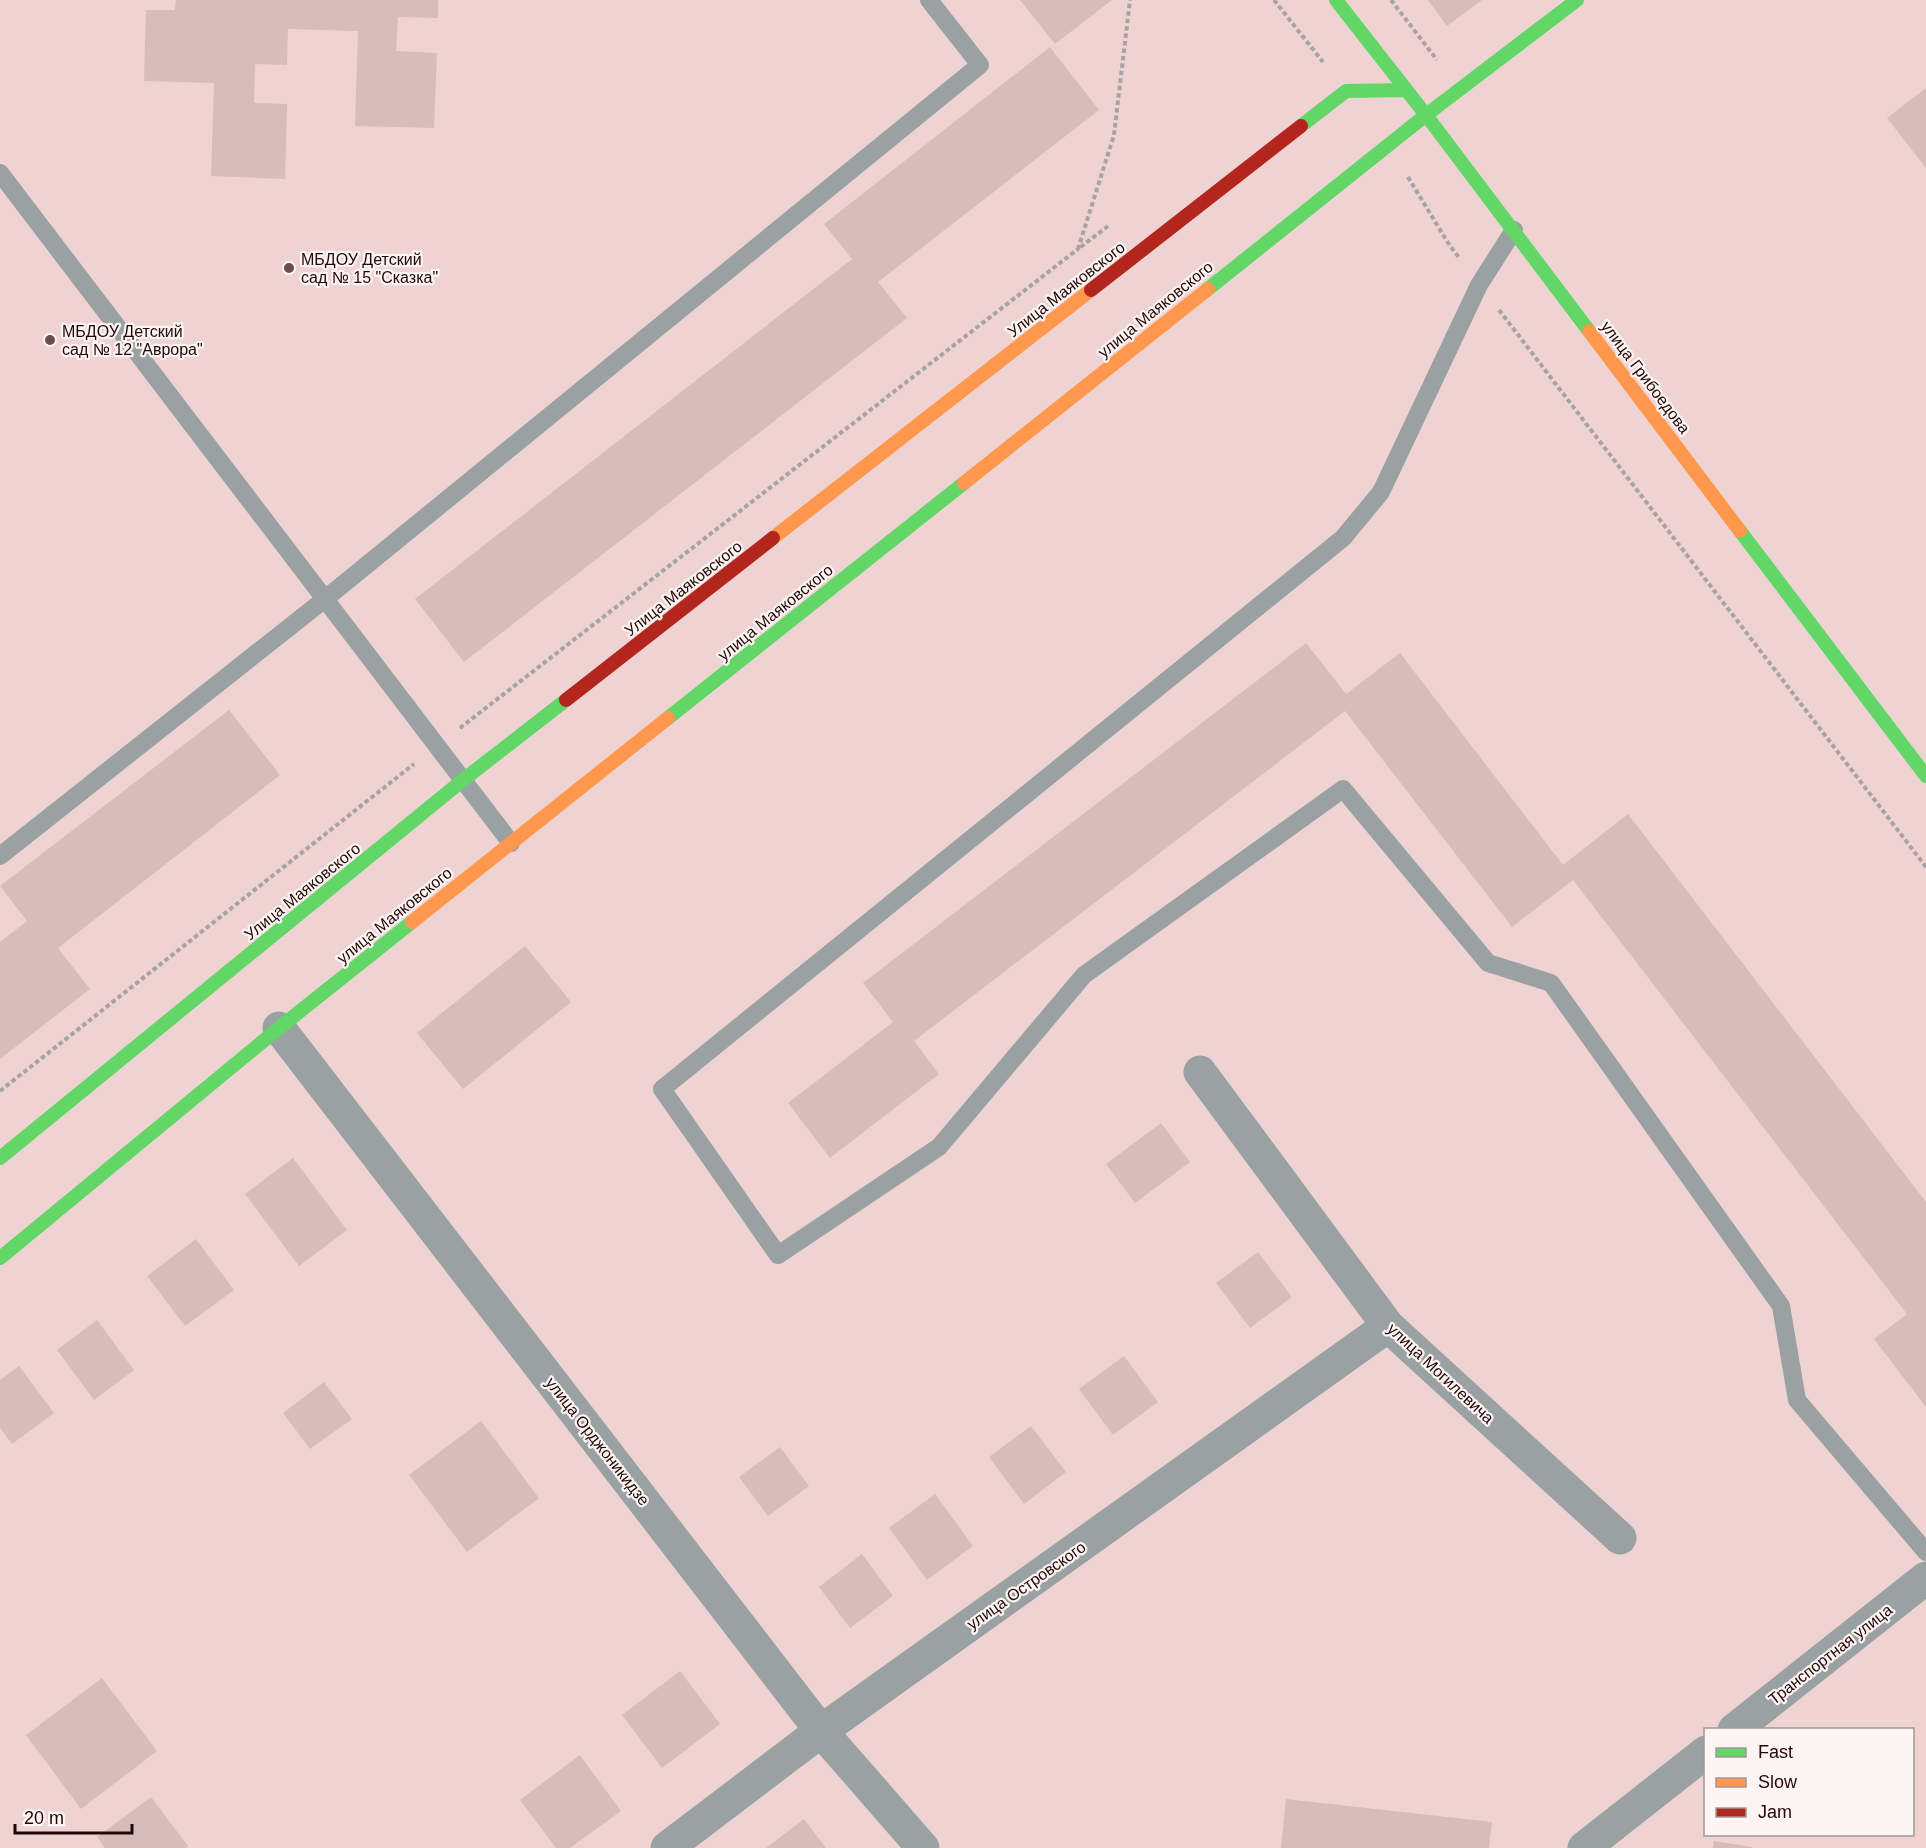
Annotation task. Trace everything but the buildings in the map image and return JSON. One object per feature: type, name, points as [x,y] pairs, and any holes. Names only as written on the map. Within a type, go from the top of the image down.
[{"type":"street","name":"улица Грибоедова","points":[[1336,0],[1426,114],[1926,776]]},
{"type":"street","name":"улица Маяковского","points":[[0,1258],[279,1028],[1426,114],[1577,0]]},
{"type":"street","name":"Улица Маяковского","points":[[0,1158],[463,780],[1346,91],[1406,90]]},
{"type":"street","name":"улица Орджоникидзе","points":[[279,1028],[821,1731],[923,1848]]},
{"type":"street","name":"улица Могилевича","points":[[1200,1072],[1388,1326],[1620,1538]]},
{"type":"street","name":"улица Островского","points":[[667,1848],[821,1731],[1388,1326]]},
{"type":"street","name":"Транспортная улица","points":[[1737,1728],[1926,1578]]},
{"type":"street","points":[[1584,1848],[1704,1754]]},
{"type":"lane","points":[[0,856],[325,599],[980,65],[929,0]]},
{"type":"lane","points":[[0,173],[511,843]]},
{"type":"lane","points":[[1514,230],[1479,285],[1381,492],[1343,538],[662,1089],[778,1256],[939,1147],[1084,975],[1343,789],[1488,963],[1551,983],[1781,1306],[1797,1400],[1926,1552]]},
{"type":"path","points":[[1078,249],[1114,135],[1130,0]]},
{"type":"path","points":[[1390,0],[1460,89]]},
{"type":"path","points":[[1389,144],[1448,243],[1479,285],[1926,867]]},
{"type":"path","points":[[0,1091],[437,746],[1116,220]]},
{"type":"traffic: fast","points":[[1336,0],[1589,331]]},
{"type":"traffic: fast","points":[[1208,289],[1426,115],[1577,0]]},
{"type":"traffic: fast","points":[[1301,126],[1346,91],[1406,90]]},
{"type":"traffic: fast","points":[[668,718],[964,483]]},
{"type":"traffic: fast","points":[[1740,531],[1926,776]]},
{"type":"traffic: fast","points":[[0,1158],[463,780],[566,700]]},
{"type":"traffic: fast","points":[[0,1258],[279,1028],[412,922]]},
{"type":"traffic: slow","points":[[964,483],[1208,289]]},
{"type":"traffic: slow","points":[[773,538],[1091,290]]},
{"type":"traffic: slow","points":[[1589,331],[1740,531]]},
{"type":"traffic: slow","points":[[412,922],[668,718]]},
{"type":"traffic: jam","points":[[1091,290],[1301,126]]},
{"type":"traffic: jam","points":[[566,700],[773,538]]},
{"type":"place","name":"МБДОУ Детский сад № 15 \"Сказка\"","points":[[289,268]]},
{"type":"place","name":"МБДОУ Детский сад № 12 \"Аврора\"","points":[[50,340]]}]
